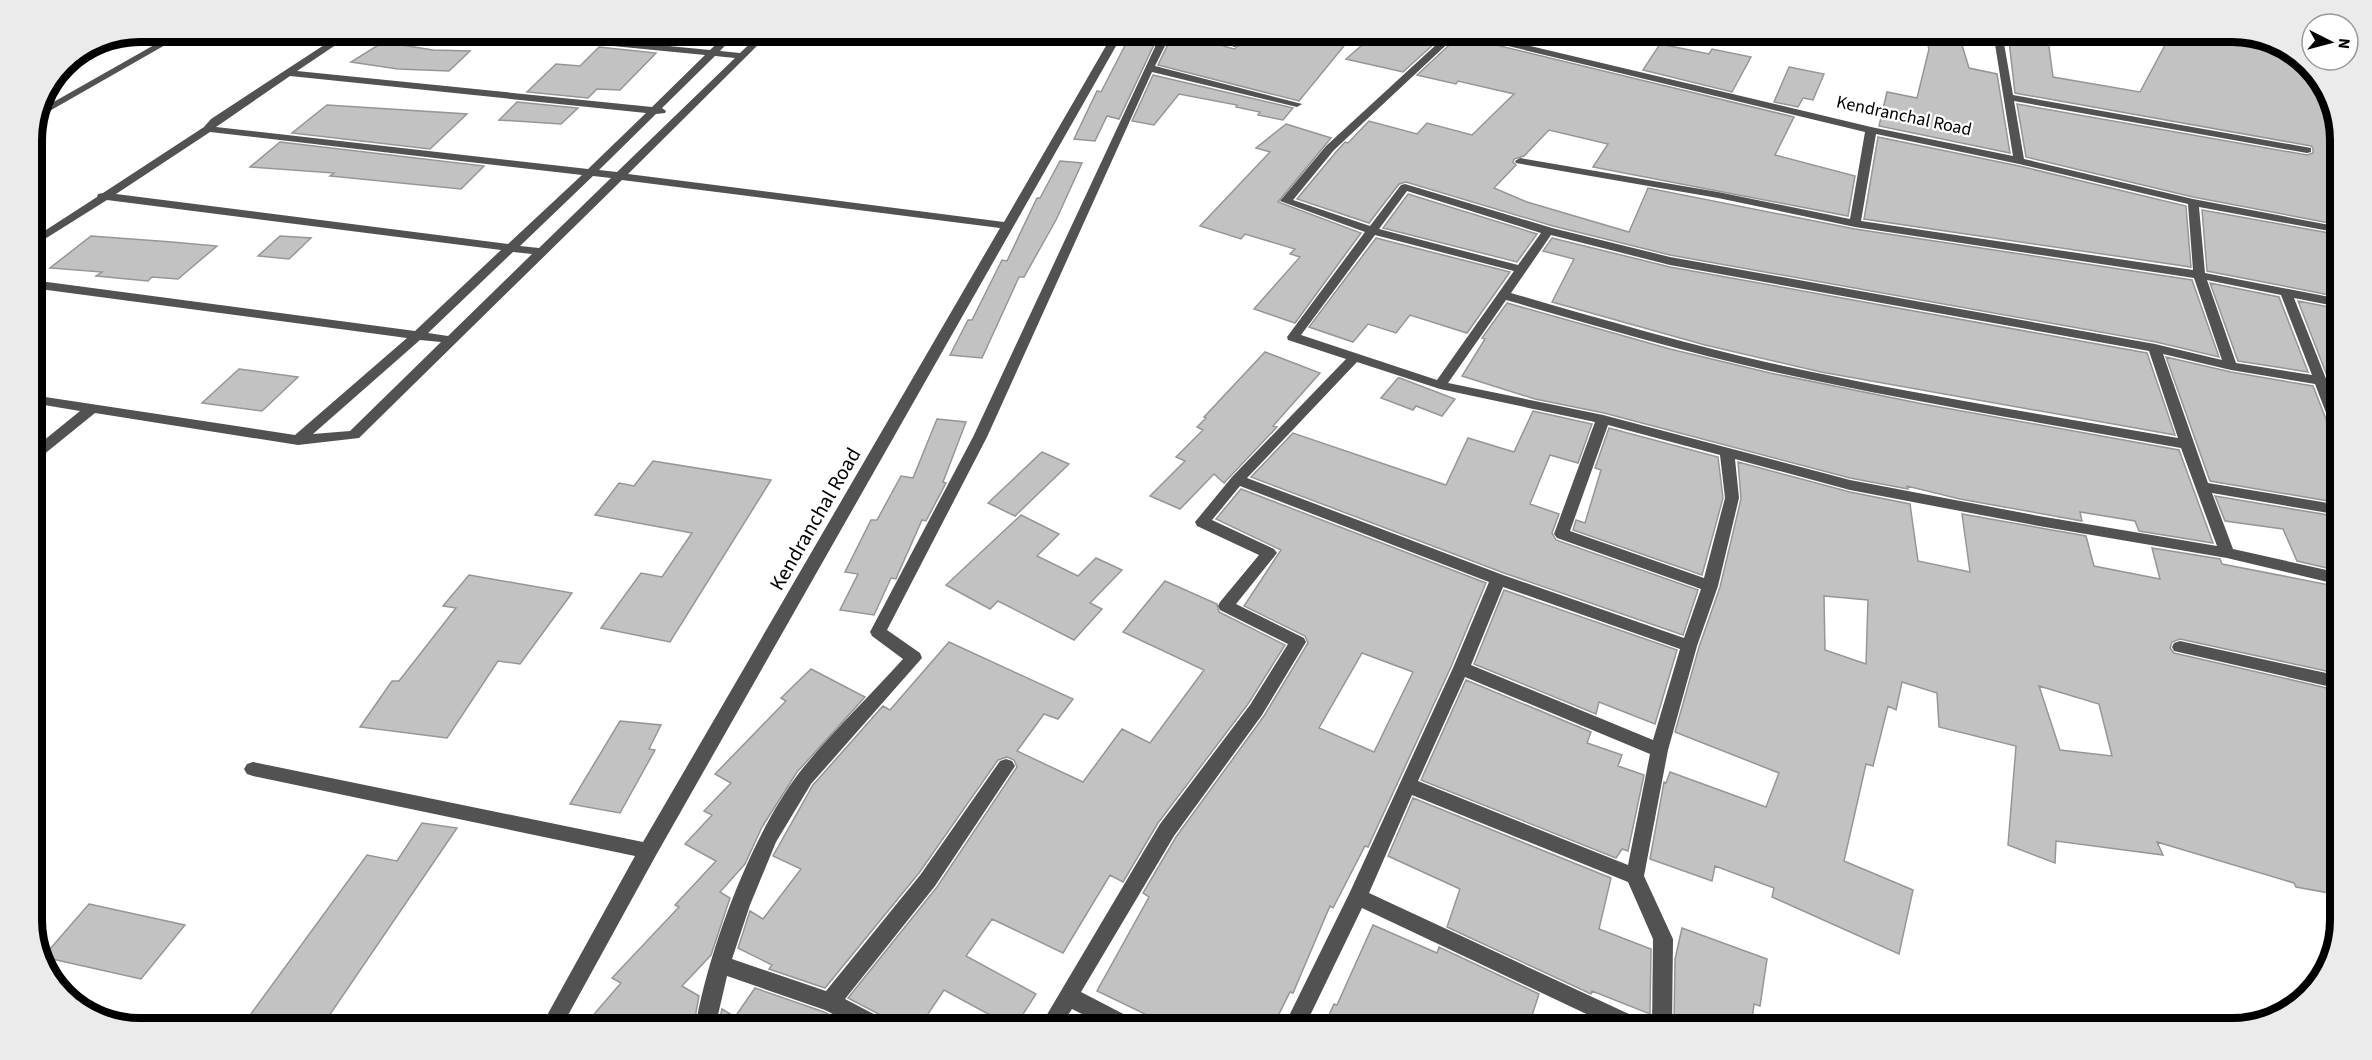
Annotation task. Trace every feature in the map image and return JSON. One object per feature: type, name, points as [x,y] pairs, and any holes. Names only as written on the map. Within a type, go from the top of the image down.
[{"type":"street","points":[[46,110],[166,42]]},
{"type":"street","points":[[42,237],[208,129],[215,121],[335,42]]},
{"type":"street","points":[[595,42],[742,56]]},
{"type":"street","points":[[298,440],[417,336],[590,173],[723,42]]},
{"type":"street","points":[[42,401],[298,440],[354,435],[757,42]]},
{"type":"street","name":"Kendranchal Road","points":[[556,1018],[648,851],[1113,42]]},
{"type":"street","points":[[708,1018],[720,964],[740,905],[769,838],[805,779],[914,658],[878,632],[980,437],[1162,42]]},
{"type":"street","points":[[1444,42],[1329,148],[1286,201],[1373,231],[1520,269]]},
{"type":"street","name":"Kendranchal Road","points":[[1526,42],[1871,130],[2019,161],[2193,202],[2330,228]]},
{"type":"street","points":[[2000,42],[2019,161]]},
{"type":"street","points":[[1149,68],[1297,104]]},
{"type":"street","points":[[288,73],[683,114]]},
{"type":"street","points":[[2008,98],[2307,150]]},
{"type":"street","points":[[208,129],[619,176],[1008,226]]},
{"type":"street","points":[[1855,224],[1871,130]]},
{"type":"street","points":[[1520,160],[1718,195],[1855,224],[2199,275],[2330,301]]},
{"type":"street","points":[[2322,381],[2231,366],[2155,348],[1681,264],[1548,231],[1405,187],[1293,338],[1440,385],[1604,419],[1850,485],[2039,521],[2227,553],[2330,577]]},
{"type":"street","points":[[102,196],[542,252]]},
{"type":"street","points":[[2193,202],[2199,275],[2231,366]]},
{"type":"street","points":[[1440,385],[1548,231]]},
{"type":"street","points":[[42,285],[452,340]]},
{"type":"street","points":[[2286,292],[2330,403]]},
{"type":"street","points":[[1503,295],[1770,367],[2187,444]]},
{"type":"street","points":[[2155,348],[2227,553]]},
{"type":"street","points":[[1055,1018],[1167,830],[1256,710],[1298,642],[1226,606],[1269,553],[1202,522],[1237,480],[1355,357]]},
{"type":"street","points":[[42,449],[91,409]]},
{"type":"street","points":[[1604,419],[1562,534],[1710,586]]},
{"type":"street","points":[[1662,1018],[1663,939],[1635,876],[1659,750],[1689,646],[1710,586],[1732,498],[1727,452]]},
{"type":"street","points":[[1237,480],[1498,579],[1689,646]]},
{"type":"street","points":[[2204,487],[2330,508]]},
{"type":"street","points":[[1298,1018],[1358,897],[1461,668],[1498,579]]},
{"type":"street","points":[[2180,647],[2330,681]]},
{"type":"street","points":[[1461,668],[1659,750]]},
{"type":"street","points":[[830,1002],[928,880],[1006,766]]},
{"type":"street","points":[[253,769],[648,851]]},
{"type":"street","points":[[1407,785],[1635,876]]},
{"type":"street","points":[[1358,897],[1614,1018]]},
{"type":"street","points":[[720,964],[830,1002],[860,1018]]},
{"type":"street","points":[[1068,996],[1109,1018]]},
{"type":"building","points":[[383,42],[433,50],[470,51],[449,71],[398,69],[351,62]]},
{"type":"building","points":[[1127,42],[1155,42],[1119,119],[1107,116],[1095,141],[1074,139],[1097,91],[1101,92]]},
{"type":"building","points":[[1169,42],[1209,42],[1234,49],[1244,42],[1327,42],[1344,46],[1299,101],[1158,65]]},
{"type":"building","points":[[1366,42],[1436,42],[1403,72],[1346,59]]},
{"type":"building","points":[[1453,42],[1484,42],[1794,117],[1775,155],[1855,176],[1848,216],[1593,167],[1608,144],[1549,130],[1524,156],[1514,159],[1513,162],[1516,165],[1494,188],[1527,202],[1629,232],[1648,188],[1855,229],[2192,280],[2219,357],[2156,342],[1670,255],[1553,226],[1406,182],[1399,184],[1369,223],[1297,199],[1345,142],[1348,143],[1369,121],[1417,134],[1427,123],[1472,135],[1514,94],[1458,81],[1456,84],[1417,75]]},
{"type":"building","points":[[1927,42],[1961,42],[1969,68],[1997,74],[2010,153],[1879,126],[1887,92],[1917,98],[1929,49]]},
{"type":"building","points":[[2009,42],[2048,42],[2053,77],[2140,92],[2167,42],[2251,44],[2270,49],[2287,58],[2314,85],[2325,108],[2330,133],[2330,223],[2193,197],[2026,157],[2017,104],[2307,155],[2313,153],[2311,146],[2015,93]]},
{"type":"building","points":[[1660,44],[1709,54],[1712,49],[1751,57],[1732,92],[1643,70]]},
{"type":"building","points":[[599,47],[656,53],[620,90],[597,89],[588,98],[527,92],[556,64],[580,66]]},
{"type":"building","points":[[1789,67],[1824,74],[1813,100],[1803,98],[1798,107],[1774,102]]},
{"type":"building","points":[[1153,75],[1293,108],[1283,120],[1258,115],[1260,112],[1236,107],[1237,105],[1179,94],[1154,125],[1132,121]]},
{"type":"building","points":[[517,102],[578,108],[561,124],[499,120]]},
{"type":"building","points":[[327,105],[467,114],[430,149],[292,133]]},
{"type":"building","points":[[1286,124],[1331,138],[1278,202],[1361,233],[1295,323],[1254,309],[1300,257],[1290,254],[1295,249],[1245,234],[1241,239],[1200,226],[1270,152],[1256,148]]},
{"type":"building","points":[[1878,137],[2019,166],[2186,206],[2191,267],[1864,219]]},
{"type":"building","points":[[280,142],[484,166],[461,189],[330,176],[334,173],[250,167]]},
{"type":"building","points":[[1060,161],[1082,163],[1056,220],[1024,277],[1019,277],[982,358],[950,355],[968,320],[972,320],[1002,260],[1007,261],[1037,198],[1040,198]]},
{"type":"building","points":[[1408,194],[1537,234],[1517,262],[1383,228]]},
{"type":"building","points":[[2202,210],[2330,233],[2330,295],[2207,271]]},
{"type":"building","points":[[91,236],[217,246],[178,279],[152,277],[148,281],[96,276],[102,272],[50,268]]},
{"type":"building","points":[[280,236],[311,238],[289,259],[258,256]]},
{"type":"building","points":[[1376,238],[1510,272],[1467,333],[1410,315],[1396,333],[1368,324],[1353,342],[1309,327]]},
{"type":"building","points":[[1552,238],[1670,267],[2147,353],[2175,435],[1821,372],[1705,345],[1552,302],[1574,259],[1543,251]]},
{"type":"building","points":[[2210,283],[2279,297],[2308,372],[2238,361]]},
{"type":"building","points":[[2298,301],[2330,307],[2330,383]]},
{"type":"building","points":[[1507,303],[1670,349],[1770,373],[1923,404],[2179,450],[2213,543],[2139,531],[2135,521],[2080,512],[2082,521],[1960,499],[1907,486],[1908,489],[1850,478],[1604,413],[1535,399],[1462,376],[1485,339],[1482,338]]},
{"type":"building","points":[[1265,352],[1320,373],[1273,426],[1277,427],[1224,483],[1214,474],[1180,509],[1150,496],[1185,461],[1176,457],[1203,430],[1197,427],[1206,418],[1204,417]]},
{"type":"building","points":[[2166,357],[2231,372],[2313,386],[2330,429],[2330,501],[2210,481]]},
{"type":"building","points":[[239,369],[298,377],[262,411],[202,403]]},
{"type":"building","points":[[1398,378],[1455,399],[1442,416],[1416,406],[1413,410],[1381,398]]},
{"type":"building","points":[[1533,411],[1592,424],[1578,463],[1550,455],[1530,504],[1559,514],[1552,533],[1556,540],[1698,590],[1683,635],[1504,573],[1251,477],[1293,433],[1446,485],[1468,438],[1514,452]]},
{"type":"building","points":[[937,419],[966,422],[943,482],[946,483],[926,521],[922,520],[896,579],[891,578],[874,615],[840,610],[858,574],[845,572],[871,520],[877,520],[901,476],[913,478]]},
{"type":"building","points":[[1609,428],[1718,457],[1723,498],[1702,575],[1573,530],[1576,520],[1585,523],[1601,470],[1595,468]]},
{"type":"building","points":[[1042,452],[1069,464],[1015,516],[988,503]]},
{"type":"building","points":[[653,461],[771,480],[670,642],[601,628],[641,573],[662,577],[692,533],[595,515],[619,483],[634,486]]},
{"type":"building","points":[[1738,462],[1850,492],[1910,504],[1918,561],[1970,572],[1962,514],[2086,536],[2094,566],[2160,579],[2152,548],[2220,559],[2222,564],[2330,585],[2330,672],[2180,639],[2172,642],[2170,648],[2174,653],[2330,689],[2330,893],[2296,887],[2294,883],[2157,842],[2163,855],[2056,841],[2055,863],[2008,845],[2016,746],[1939,727],[1937,693],[1902,682],[1896,710],[1888,706],[1873,766],[1866,764],[1844,861],[1913,890],[1899,954],[1772,897],[1774,888],[1715,866],[1712,881],[1650,859],[1664,782],[1666,783],[1670,772],[1766,807],[1779,773],[1675,732],[1699,647],[1720,587],[1741,499]],"holes":[[[1824,596],[1868,600],[1866,664],[1825,650]],[[2039,686],[2099,704],[2112,756],[2060,750]]]},
{"type":"building","points":[[1241,489],[1486,583],[1451,667],[1368,847],[1365,846],[1333,908],[1330,906],[1293,993],[1290,992],[1277,1018],[1153,1018],[1097,991],[1149,897],[1143,893],[1176,837],[1264,716],[1308,643],[1305,636],[1244,606],[1281,550],[1216,519]],"holes":[[[1362,653],[1413,672],[1374,752],[1319,728]]]},
{"type":"building","points":[[2215,496],[2330,515],[2330,569],[2297,561],[2283,529],[2225,521]]},
{"type":"building","points":[[1021,515],[1059,534],[1037,556],[1078,576],[1096,558],[1122,570],[1090,603],[1102,609],[1074,640],[998,601],[990,609],[946,585]]},
{"type":"building","points":[[469,575],[572,593],[520,664],[498,661],[447,738],[360,727],[392,681],[399,681],[456,608],[443,606]]},
{"type":"building","points":[[1165,581],[1217,604],[1219,612],[1285,645],[1248,704],[1158,823],[1123,882],[1110,875],[1063,953],[992,919],[966,956],[1036,994],[1020,1018],[996,1018],[944,990],[925,1018],[886,1018],[848,998],[937,887],[1017,767],[1014,760],[1007,757],[998,760],[919,873],[825,988],[769,969],[772,965],[738,948],[750,911],[763,919],[801,869],[773,856],[813,785],[883,706],[890,710],[949,642],[1073,699],[1058,719],[1044,714],[1017,751],[1083,782],[1122,729],[1150,743],[1204,670],[1123,632]]},
{"type":"building","points":[[1504,590],[1677,650],[1655,724],[1599,702],[1596,714],[1474,664]]},
{"type":"building","points":[[811,669],[865,697],[797,772],[762,827],[745,864],[720,892],[730,898],[711,955],[682,986],[699,996],[695,1018],[591,1018],[621,983],[612,978],[679,907],[675,905],[716,861],[685,844],[712,815],[704,811],[731,783],[715,774],[786,701],[781,698]]},
{"type":"building","points":[[1466,680],[1591,732],[1587,743],[1622,755],[1618,766],[1644,775],[1628,851],[1622,849],[1616,858],[1421,780]]},
{"type":"building","points":[[620,721],[661,725],[649,749],[655,750],[620,813],[570,804]]},
{"type":"building","points":[[1413,798],[1611,878],[1599,929],[1651,949],[1650,1014],[1592,991],[1591,994],[1447,927],[1460,889],[1388,856]]},
{"type":"building","points":[[422,823],[457,828],[327,1018],[248,1018],[367,855],[397,861]]},
{"type":"building","points":[[89,904],[185,925],[141,979],[49,958],[47,952]]},
{"type":"building","points":[[1373,925],[1437,953],[1439,947],[1539,994],[1531,1018],[1328,1018],[1334,1004],[1337,1005]]},
{"type":"building","points":[[1682,928],[1767,959],[1760,1006],[1754,1004],[1752,1018],[1674,1018],[1675,959]]},
{"type":"building","points":[[755,988],[828,1014],[825,1018],[720,1018],[722,1009],[735,1017]]}]
